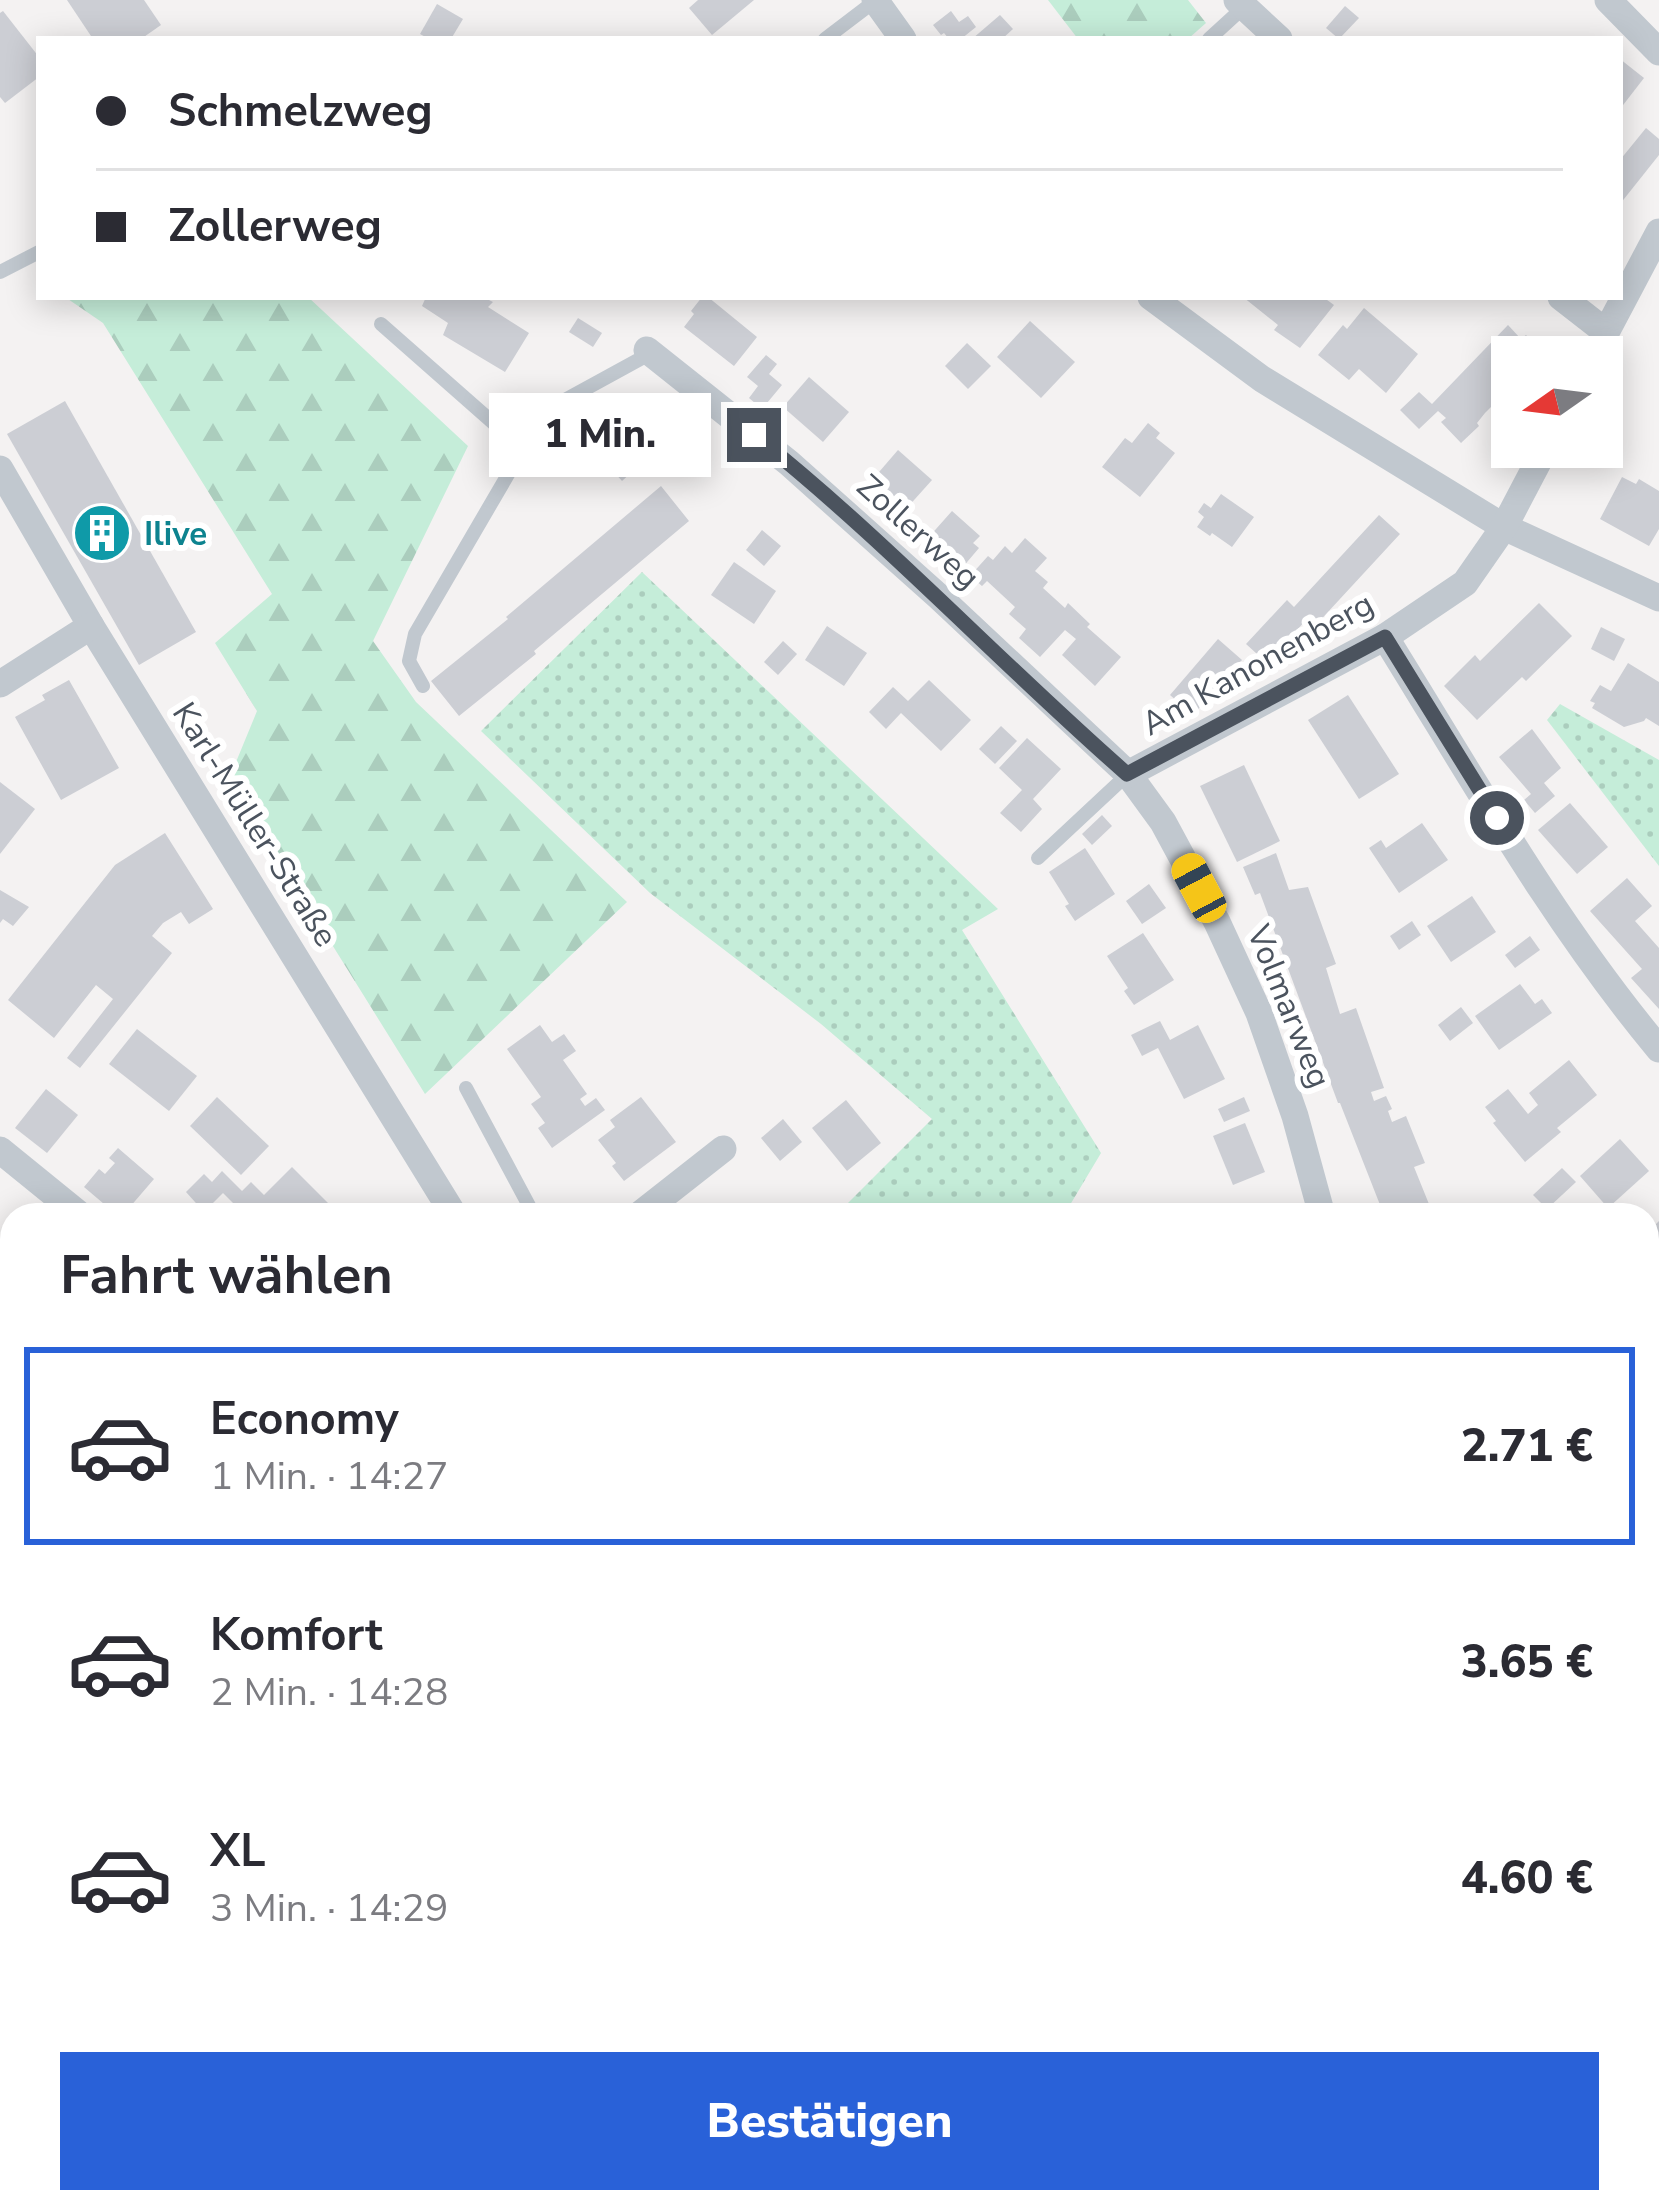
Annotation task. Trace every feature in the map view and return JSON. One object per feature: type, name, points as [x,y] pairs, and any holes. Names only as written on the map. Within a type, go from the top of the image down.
[{"type":"street","points":[[1608,0],[1659,52]]},
{"type":"street","points":[[875,1],[901,36]]},
{"type":"street","points":[[1240,4],[1276,36]]},
{"type":"street","points":[[1623,300],[1659,232]]},
{"type":"street","points":[[1154,300],[1262,379],[1504,526],[1659,598]]},
{"type":"street","points":[[1563,300],[1592,336]]},
{"type":"street","points":[[1604,336],[1623,300]]},
{"type":"street","name":"Zollerweg","points":[[649,351],[789,463],[1127,774]]},
{"type":"street","name":"Am Kanonenberg","points":[[1127,774],[1385,637],[1465,583],[1504,526],[1535,468]]},
{"type":"street","name":"Karl-Müller-Straße","points":[[0,470],[447,1203]]},
{"type":"street","points":[[0,684],[91,626]]},
{"type":"street","points":[[1385,637],[1559,918],[1659,1049]]},
{"type":"street","name":"Volmarweg","points":[[1127,774],[1163,822],[1259,1013],[1319,1203]]},
{"type":"street","points":[[654,1203],[723,1149]]},
{"type":"street","points":[[0,1150],[65,1203]]},
{"type":"lane","points":[[829,36],[875,1]]},
{"type":"lane","points":[[1212,36],[1240,4]]},
{"type":"lane","points":[[0,272],[36,254]]},
{"type":"lane","points":[[381,324],[523,449]]},
{"type":"lane","name":"Zollerweg","points":[[423,686],[409,662],[416,634],[545,411],[649,351]]},
{"type":"lane","name":"Am Kanonenberg","points":[[1038,858],[1127,774]]},
{"type":"lane","points":[[466,1088],[528,1203]]},
{"type":"green space","points":[[1048,0],[1188,0],[1206,23],[1191,36],[1076,36]]},
{"type":"green space","points":[[69,300],[311,300],[468,446],[373,641],[416,702],[627,902],[425,1094],[229,779],[257,711],[215,643],[272,594],[103,323]]},
{"type":"green space","points":[[642,572],[998,909],[962,930],[1101,1153],[1071,1203],[848,1203],[932,1119],[821,1024],[650,893],[481,731]]},
{"type":"green space","points":[[1560,704],[1659,760],[1659,866],[1547,720]]},
{"type":"building","points":[[67,0],[144,0],[161,25],[145,36],[91,36]]},
{"type":"building","points":[[698,0],[754,0],[712,35],[689,8]]},
{"type":"building","points":[[437,4],[463,19],[453,36],[420,34]]},
{"type":"building","points":[[1345,6],[1359,18],[1342,36],[1326,28]]},
{"type":"building","points":[[951,11],[959,22],[968,16],[976,27],[965,36],[946,36],[933,25]]},
{"type":"building","points":[[0,13],[36,53],[36,79],[5,103],[0,97]]},
{"type":"building","points":[[1000,15],[1013,29],[1005,36],[976,36]]},
{"type":"building","points":[[1623,61],[1644,78],[1623,105]]},
{"type":"building","points":[[1646,128],[1659,139],[1659,155],[1623,200],[1623,156]]},
{"type":"building","points":[[425,300],[489,300],[493,302],[488,307],[529,333],[505,372],[443,335],[448,323],[422,306]]},
{"type":"building","points":[[700,300],[712,300],[757,337],[734,366],[684,327],[694,314],[691,311]]},
{"type":"building","points":[[1247,300],[1327,300],[1334,305],[1300,348],[1274,330],[1278,325]]},
{"type":"building","points":[[1364,308],[1418,354],[1386,393],[1359,369],[1349,380],[1318,355]]},
{"type":"building","points":[[578,318],[602,333],[593,347],[569,332]]},
{"type":"building","points":[[1030,321],[1075,362],[1041,398],[997,357]]},
{"type":"building","points":[[1508,325],[1518,336],[1497,336]]},
{"type":"building","points":[[967,343],[991,366],[968,389],[945,366]]},
{"type":"building","points":[[1491,343],[1491,407],[1479,426],[1461,443],[1441,422],[1446,418],[1438,411],[1419,429],[1400,410],[1419,392],[1432,404]]},
{"type":"building","points":[[766,355],[777,364],[769,374],[782,385],[762,409],[749,398],[758,386],[747,377]]},
{"type":"building","points":[[809,377],[849,412],[823,442],[783,407]]},
{"type":"building","points":[[674,393],[694,415],[684,424],[700,441],[673,466],[657,449],[622,481],[603,460]]},
{"type":"building","name":"Ilive","points":[[65,401],[196,632],[139,665],[7,434]]},
{"type":"building","points":[[1148,423],[1160,433],[1156,438],[1175,453],[1140,497],[1102,467],[1125,438],[1132,443]]},
{"type":"building","points":[[898,450],[932,480],[906,509],[873,479]]},
{"type":"building","points":[[1622,477],[1636,484],[1639,479],[1659,491],[1659,529],[1649,546],[1600,519]]},
{"type":"building","points":[[661,486],[689,521],[459,716],[431,681]]},
{"type":"building","points":[[1221,494],[1254,517],[1232,547],[1197,527],[1204,517],[1198,512],[1204,503],[1211,508]]},
{"type":"building","points":[[952,511],[980,536],[973,543],[979,548],[962,568],[928,538]]},
{"type":"building","points":[[1379,515],[1400,534],[1315,626],[1307,619],[1267,663],[1246,644],[1287,600],[1294,607]]},
{"type":"building","points":[[762,530],[781,546],[764,566],[746,550]]},
{"type":"building","points":[[1025,538],[1047,558],[1035,571],[1048,582],[1043,588],[1065,608],[1068,603],[1121,657],[1095,686],[1062,655],[1076,639],[1065,630],[1040,657],[1019,638],[1026,629],[1009,614],[1015,607],[987,581],[982,586],[970,576],[988,556],[993,560],[1005,546],[1012,553]]},
{"type":"building","points":[[734,562],[776,591],[754,624],[711,595]]},
{"type":"building","points":[[1539,603],[1572,636],[1477,720],[1444,686],[1475,655],[1480,661]]},
{"type":"building","points":[[827,626],[867,653],[844,686],[805,660]]},
{"type":"building","points":[[1601,627],[1625,639],[1614,661],[1591,649]]},
{"type":"building","points":[[1218,639],[1242,660],[1193,715],[1170,695]]},
{"type":"building","points":[[783,641],[797,654],[778,675],[764,662]]},
{"type":"building","points":[[1628,663],[1659,682],[1659,726],[1646,718],[1624,727],[1592,708],[1595,703],[1590,701],[1600,685],[1611,691]]},
{"type":"building","points":[[69,680],[119,768],[61,800],[15,717]]},
{"type":"building","points":[[929,680],[971,720],[941,751],[901,713],[886,729],[869,712],[893,687],[908,701]]},
{"type":"building","points":[[1348,695],[1399,774],[1359,799],[1308,720]]},
{"type":"building","points":[[1001,726],[1017,741],[995,764],[979,749]]},
{"type":"building","points":[[1532,729],[1561,768],[1544,783],[1555,796],[1535,813],[1524,800],[1531,794],[1499,757]]},
{"type":"building","points":[[1027,738],[1061,769],[1033,799],[1042,809],[1021,832],[1000,813],[1022,790],[999,768]]},
{"type":"building","points":[[1244,765],[1280,841],[1237,862],[1200,786]]},
{"type":"building","points":[[0,782],[35,809],[0,854]]},
{"type":"building","points":[[1570,803],[1608,847],[1577,874],[1538,830]]},
{"type":"building","points":[[1102,815],[1112,826],[1092,845],[1082,834]]},
{"type":"building","points":[[1422,823],[1448,860],[1399,893],[1369,848],[1381,840],[1386,848]]},
{"type":"building","points":[[165,833],[213,909],[189,924],[181,912],[152,936],[172,953],[80,1068],[67,1058],[113,999],[96,985],[54,1038],[8,1000],[115,865]]},
{"type":"building","points":[[1085,848],[1115,894],[1075,921],[1049,872]]},
{"type":"building","points":[[1276,853],[1289,890],[1308,887],[1336,964],[1326,968],[1340,1014],[1356,1008],[1384,1088],[1371,1092],[1374,1101],[1386,1096],[1392,1122],[1406,1116],[1425,1163],[1414,1167],[1429,1203],[1379,1203],[1260,893],[1255,895],[1243,867]]},
{"type":"building","points":[[1627,878],[1652,906],[1635,921],[1659,948],[1659,1009],[1631,978],[1642,969],[1590,911]]},
{"type":"building","points":[[1149,884],[1166,908],[1142,924],[1126,901]]},
{"type":"building","points":[[0,890],[29,907],[13,926],[3,919],[0,923]]},
{"type":"building","points":[[1472,896],[1496,932],[1451,962],[1427,926]]},
{"type":"building","points":[[1412,921],[1421,935],[1399,950],[1390,936]]},
{"type":"building","points":[[1143,933],[1174,980],[1134,1005],[1107,956]]},
{"type":"building","points":[[1530,936],[1540,950],[1515,968],[1505,955]]},
{"type":"building","points":[[1520,984],[1535,1004],[1542,999],[1552,1013],[1499,1050],[1475,1016]]},
{"type":"building","points":[[1461,1007],[1473,1023],[1450,1041],[1438,1025]]},
{"type":"building","points":[[1160,1021],[1170,1040],[1198,1025],[1225,1079],[1184,1099],[1158,1048],[1142,1056],[1131,1035]]},
{"type":"building","points":[[540,1025],[552,1042],[564,1034],[576,1051],[563,1060],[587,1094],[580,1099],[585,1106],[596,1098],[605,1110],[552,1148],[538,1128],[545,1123],[531,1104],[541,1097],[507,1049]]},
{"type":"building","points":[[137,1029],[197,1076],[169,1111],[109,1064]]},
{"type":"building","points":[[1569,1060],[1597,1095],[1525,1162],[1485,1107],[1508,1089],[1528,1114],[1538,1105],[1529,1093]]},
{"type":"building","points":[[46,1089],[78,1115],[47,1153],[15,1128]]},
{"type":"building","points":[[217,1097],[269,1146],[241,1175],[190,1126]]},
{"type":"building","points":[[641,1097],[676,1142],[624,1181],[598,1140],[615,1127],[610,1120]]},
{"type":"building","points":[[1244,1097],[1250,1111],[1224,1122],[1218,1109]]},
{"type":"building","points":[[846,1100],[881,1143],[847,1171],[812,1128]]},
{"type":"building","points":[[783,1119],[802,1142],[780,1161],[761,1138]]},
{"type":"building","points":[[1245,1123],[1265,1172],[1233,1185],[1213,1136]]},
{"type":"building","points":[[1620,1139],[1649,1171],[1614,1203],[1604,1203],[1580,1176]]},
{"type":"building","points":[[118,1148],[154,1179],[133,1203],[103,1203],[84,1187],[99,1169],[105,1174],[115,1163],[109,1158]]},
{"type":"building","points":[[292,1167],[328,1203],[233,1203],[223,1193],[213,1203],[196,1203],[186,1192],[204,1174],[212,1182],[222,1171],[242,1191],[251,1182],[264,1195]]},
{"type":"building","points":[[1562,1168],[1576,1182],[1553,1203],[1541,1203],[1533,1195]]},
{"type":"place","name":"Ilive","points":[[102,533]]},
{"type":"route","points":[[754,435],[938,596],[1127,774],[1385,637],[1497,818]]}]
